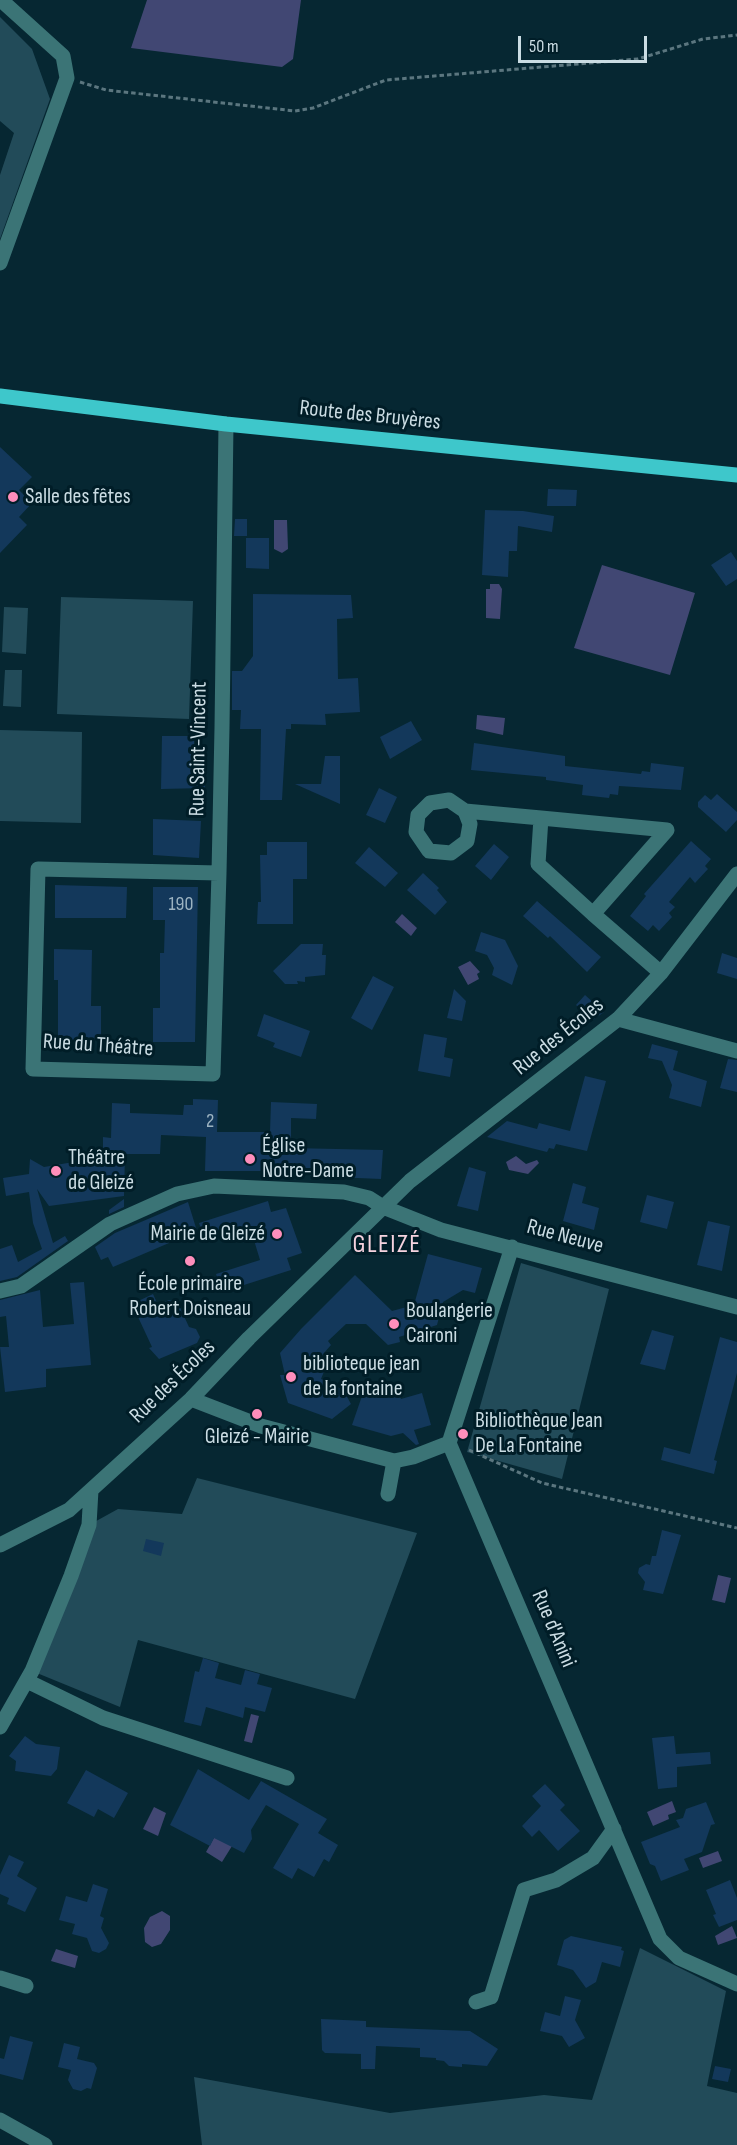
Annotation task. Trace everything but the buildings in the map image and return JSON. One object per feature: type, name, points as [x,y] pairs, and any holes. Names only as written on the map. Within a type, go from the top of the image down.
[{"type":"main road","name":"Route des Bruyères","points":[[0,396],[226,424],[737,475]]},
{"type":"street","points":[[0,262],[67,78],[63,56],[1,0]]},
{"type":"street","name":"Rue Saint-Vincent","points":[[213,1074],[219,873],[226,424]]},
{"type":"street","points":[[465,811],[667,830],[593,914]]},
{"type":"street","points":[[541,818],[538,864],[661,973]]},
{"type":"street","name":"Rue du Théâtre","points":[[213,1074],[33,1069],[38,869],[219,873]]},
{"type":"street","name":"Rue des Écoles","points":[[0,1545],[69,1510],[191,1399],[249,1338],[410,1181],[618,1019],[661,973],[737,874]]},
{"type":"street","points":[[618,1019],[737,1051]]},
{"type":"street","name":"Rue Neuve","points":[[0,1292],[21,1286],[110,1224],[177,1194],[214,1186],[344,1192],[369,1198],[383,1207],[441,1230],[512,1246],[737,1306]]},
{"type":"street","points":[[191,1399],[260,1431],[394,1461],[449,1443],[512,1246]]},
{"type":"street","name":"Rue d'Anini","points":[[449,1443],[660,1939],[679,1958],[737,1984]]},
{"type":"street","points":[[388,1494],[394,1461]]},
{"type":"street","points":[[0,1727],[27,1681],[71,1576],[89,1525],[91,1490]]},
{"type":"street","points":[[27,1681],[103,1718],[287,1778]]},
{"type":"street","points":[[476,2002],[491,1997],[524,1890],[556,1880],[593,1858],[614,1829]]},
{"type":"street","points":[[0,1978],[26,1986]]},
{"type":"street","points":[[0,2120],[45,2145]]},
{"type":"path","points":[[67,78],[106,90],[295,111],[313,108],[386,80],[638,58],[702,39],[737,35]]},
{"type":"path","points":[[449,1443],[478,1453],[542,1483],[737,1528]]},
{"type":"shaded area","points":[[0,17],[32,49],[50,99],[0,239],[0,175],[14,133],[0,121]]},
{"type":"shaded area","points":[[61,597],[193,601],[189,719],[57,714]]},
{"type":"shaded area","points":[[4,607],[28,608],[26,654],[2,652]]},
{"type":"shaded area","points":[[5,670],[22,670],[21,707],[3,706]]},
{"type":"shaded area","points":[[0,730],[82,732],[81,823],[0,821]]},
{"type":"shaded area","points":[[521,1263],[609,1289],[562,1479],[467,1452]]},
{"type":"shaded area","points":[[197,1478],[417,1533],[355,1699],[138,1640],[120,1707],[32,1671],[89,1525],[118,1509],[182,1514]]},
{"type":"shaded area","points":[[640,1948],[726,1991],[707,2086],[737,2093],[737,2145],[202,2145],[194,2077],[390,2113],[544,2095],[592,2100]]},
{"type":"water","points":[[147,0],[301,0],[293,59],[282,67],[131,48]]},
{"type":"water","points":[[274,520],[287,520],[288,549],[282,553],[274,549]]},
{"type":"water","points":[[602,565],[695,593],[670,675],[574,648]]},
{"type":"water","points":[[490,584],[499,584],[502,589],[500,619],[486,618],[486,589],[490,589]]},
{"type":"water","points":[[477,715],[505,718],[503,735],[476,729]]},
{"type":"water","points":[[402,914],[417,928],[411,936],[395,922]]},
{"type":"water","points":[[470,961],[480,972],[477,974],[479,979],[468,985],[458,967]]},
{"type":"water","points":[[516,1156],[526,1164],[537,1160],[539,1163],[528,1174],[509,1170],[506,1162]]},
{"type":"water","points":[[718,1575],[731,1578],[725,1603],[712,1600]]},
{"type":"water","points":[[251,1714],[259,1716],[252,1743],[244,1741]]},
{"type":"water","points":[[672,1801],[676,1812],[668,1815],[669,1819],[653,1826],[647,1812]]},
{"type":"water","points":[[154,1807],[166,1813],[158,1836],[143,1829]]},
{"type":"water","points":[[215,1836],[232,1846],[222,1862],[206,1852]]},
{"type":"water","points":[[718,1851],[722,1861],[703,1868],[699,1858]]},
{"type":"water","points":[[162,1911],[170,1916],[170,1930],[161,1944],[152,1947],[145,1942],[144,1928],[150,1917]]},
{"type":"water","points":[[732,1926],[737,1938],[718,1945],[715,1936]]},
{"type":"water","points":[[56,1949],[78,1956],[75,1968],[51,1961]]},
{"type":"place","name":"Salle des fêtes","points":[[13,497]]},
{"type":"place","name":"Église Notre-Dame","points":[[250,1159]]},
{"type":"place","name":"Théâtre de Gleizé","points":[[56,1171]]},
{"type":"place","name":"Mairie de Gleizé","points":[[277,1234]]},
{"type":"place","name":"École primaire Robert Doisneau","points":[[190,1261]]},
{"type":"place","name":"Boulangerie Caironi","points":[[394,1324]]},
{"type":"place","name":"biblioteque jean de la fontaine","points":[[291,1377]]},
{"type":"place","name":"Gleizé - Mairie","points":[[257,1414]]},
{"type":"place","name":"Bibliothèque Jean De La Fontaine","points":[[463,1434]]},
{"type":"district","name":"GLEIZÉ","points":[[387,1245]]}]
